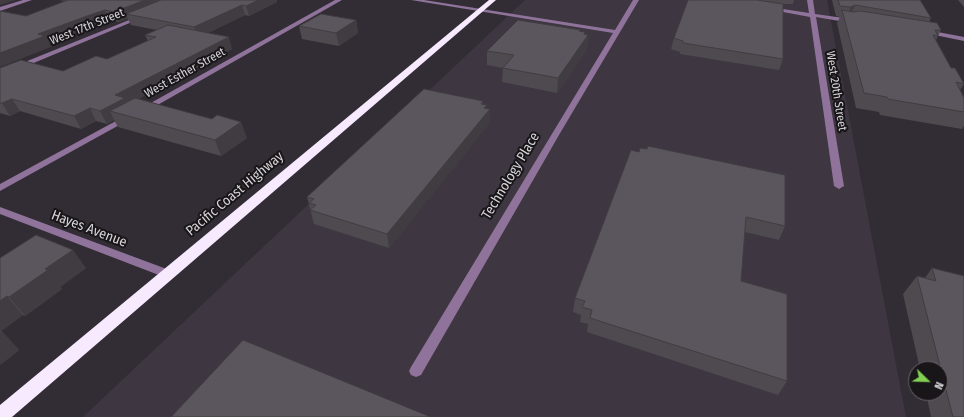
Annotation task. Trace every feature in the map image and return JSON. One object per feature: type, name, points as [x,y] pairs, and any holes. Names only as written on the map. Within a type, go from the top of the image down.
[{"type":"highway","name":"Pacific Coast Highway","points":[[0,416],[493,0]]},
{"type":"street","points":[[0,10],[29,0]]},
{"type":"street","name":"West Esther Street","points":[[0,188],[340,0]]},
{"type":"street","points":[[414,0],[617,32]]},
{"type":"street","name":"Technology Place","points":[[416,371],[554,134],[561,126],[636,0]]},
{"type":"street","name":"West 20th Street","points":[[810,0],[839,186]]},
{"type":"street","points":[[767,9],[848,21],[858,21]]},
{"type":"street","name":"West 17th Street","points":[[0,75],[147,15]]},
{"type":"street","points":[[924,32],[964,39]]},
{"type":"street","name":"Hayes Avenue","points":[[0,210],[168,274]]},
{"type":"shaded area","points":[[525,0],[827,0],[906,417],[83,417]]},
{"type":"building","points":[[68,0],[145,0],[114,12],[105,10],[87,16],[38,34],[45,36],[0,53],[0,11],[26,16]]},
{"type":"building","points":[[161,0],[258,0],[246,6],[242,5],[194,27],[126,14]]},
{"type":"building","points":[[688,0],[757,0],[783,4],[783,59],[683,43],[683,41],[674,38]]},
{"type":"building","points":[[838,0],[920,0],[931,18],[855,5],[851,7],[840,6]]},
{"type":"building","points":[[842,10],[853,12],[861,11],[937,23],[941,30],[935,30],[938,36],[933,35],[951,68],[955,68],[964,84],[956,82],[964,98],[964,112],[888,99],[887,97],[864,93]]},
{"type":"building","points":[[321,14],[356,20],[336,33],[299,26]]},
{"type":"building","points":[[518,20],[581,30],[579,31],[585,32],[584,34],[588,35],[558,78],[503,68],[514,55],[487,51]]},
{"type":"building","points":[[168,25],[229,37],[115,95],[125,98],[100,111],[90,108],[74,116],[12,99],[0,103],[0,68],[21,60],[63,71],[96,56],[107,59],[156,37],[145,35]]},
{"type":"building","points":[[424,89],[483,101],[481,104],[487,105],[484,108],[490,109],[387,234],[310,210],[316,205],[309,203],[314,199],[307,197]]},
{"type":"building","points":[[135,98],[212,119],[217,115],[241,122],[215,140],[110,111]]},
{"type":"building","points":[[648,146],[785,175],[785,226],[746,217],[741,281],[787,294],[787,381],[590,318],[592,310],[582,307],[585,301],[575,298],[631,150],[639,152],[640,148],[647,149]]},
{"type":"building","points":[[36,235],[73,250],[45,269],[48,270],[9,297],[7,296],[0,301],[0,258]]},
{"type":"building","points":[[932,268],[964,276],[964,417],[953,417],[948,397],[948,361],[939,361],[917,276],[936,281]]},
{"type":"building","points":[[243,340],[431,417],[171,417]]}]
